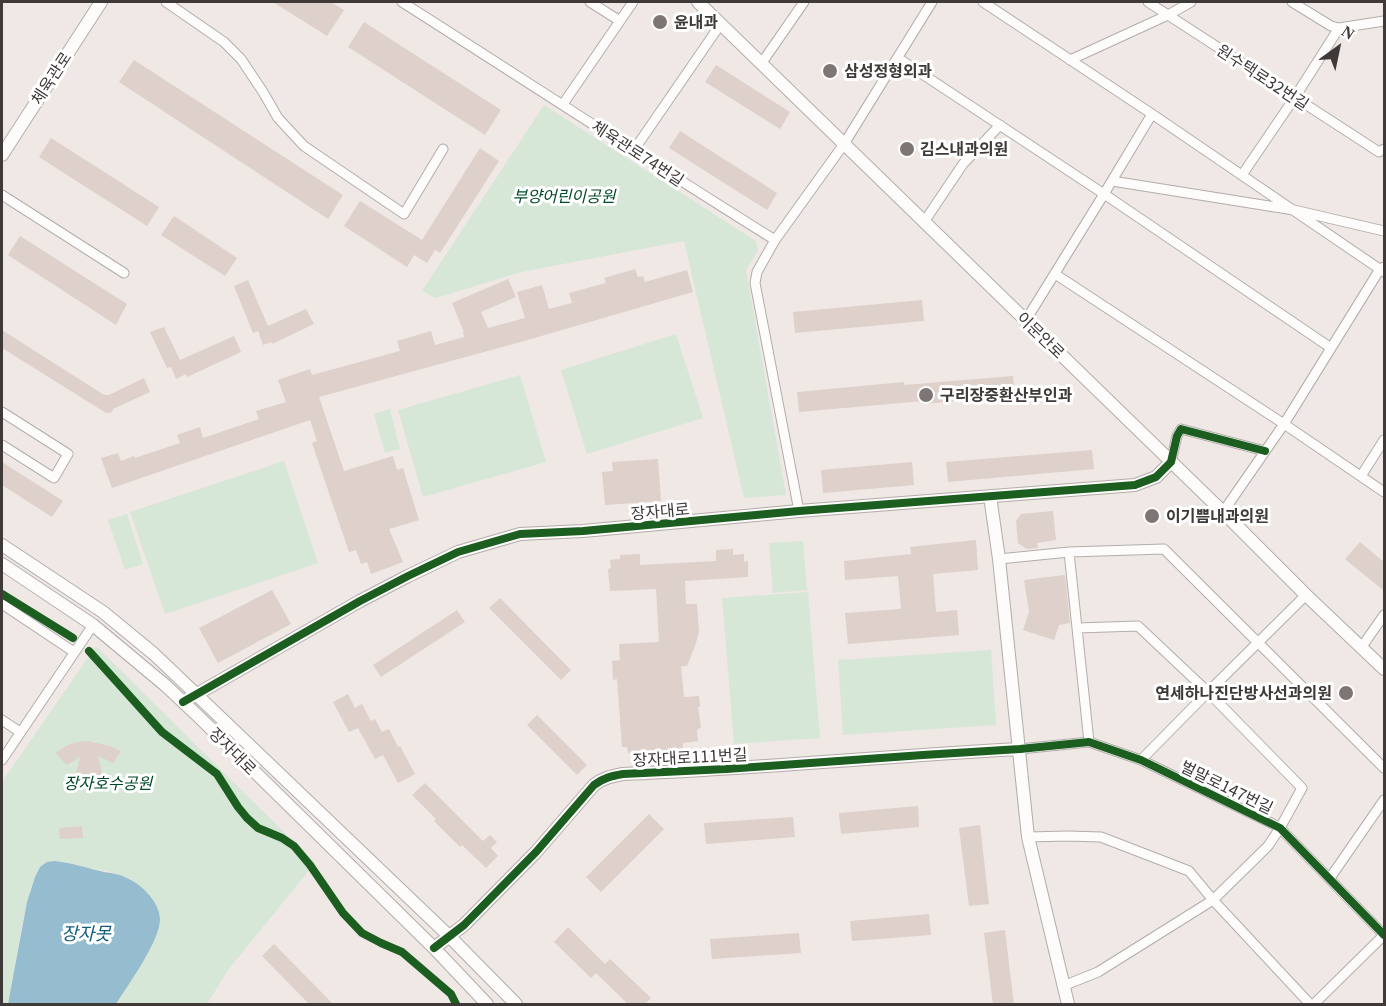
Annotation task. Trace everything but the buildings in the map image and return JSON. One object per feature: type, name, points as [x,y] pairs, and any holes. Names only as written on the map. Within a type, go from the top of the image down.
[{"type":"street","name":"체육관로","points":[[2,155],[101,2]]},
{"type":"street","points":[[166,2],[224,42],[241,59],[278,118],[304,147],[404,214],[443,149]]},
{"type":"street","name":"체육관로74번길","points":[[402,2],[775,240]]},
{"type":"street","points":[[590,2],[620,21]]},
{"type":"street","points":[[563,104],[633,2]]},
{"type":"street","name":"이문안로","points":[[698,2],[1384,669]]},
{"type":"street","points":[[761,64],[804,2]]},
{"type":"street","points":[[799,511],[755,284],[757,272],[775,240],[844,144],[932,2]]},
{"type":"street","points":[[983,2],[1383,269],[1284,424],[1223,512]]},
{"type":"street","name":"원수택로32번길","points":[[1148,2],[1382,150]]},
{"type":"street","points":[[1070,60],[1191,2]]},
{"type":"street","points":[[1292,2],[1331,26],[1339,28],[1384,21]]},
{"type":"street","points":[[634,150],[720,25]]},
{"type":"street","points":[[1242,175],[1339,28]]},
{"type":"street","points":[[898,58],[1331,348]]},
{"type":"street","points":[[1026,320],[1152,114]]},
{"type":"street","points":[[924,222],[963,164],[1000,125]]},
{"type":"street","points":[[1113,181],[1294,210],[1384,231]]},
{"type":"street","points":[[2,195],[123,273]]},
{"type":"street","points":[[1055,274],[1384,492]]},
{"type":"street","points":[[2,412],[68,454],[54,478],[2,445]]},
{"type":"street","points":[[1171,462],[1177,436],[1182,429],[1265,451]]},
{"type":"street","points":[[1360,476],[1384,440]]},
{"type":"street","name":"장자대로","points":[[183,702],[408,576],[458,552],[520,534],[1135,485],[1156,477],[1171,462]]},
{"type":"street","points":[[990,496],[999,559],[1028,837],[1068,1005]]},
{"type":"street","name":"장자대로","points":[[2,545],[103,612],[154,654],[449,936],[516,1005]]},
{"type":"street","points":[[999,559],[1069,552],[1164,549],[1384,768]]},
{"type":"street","points":[[1069,552],[1089,742]]},
{"type":"street","name":"장자대로","points":[[2,564],[93,625],[165,685],[434,948],[487,1005]]},
{"type":"street","points":[[1141,760],[1306,595]]},
{"type":"street","points":[[2,604],[74,652]]},
{"type":"street","points":[[1361,648],[1384,615]]},
{"type":"street","points":[[2,760],[93,625]]},
{"type":"street","points":[[1063,986],[1098,972],[1213,900],[1268,846],[1302,788],[1209,692],[1138,626],[1077,628]]},
{"type":"street","points":[[2,720],[20,732]]},
{"type":"street","name":"벌말로147번길","points":[[1020,749],[1089,742],[1141,760],[1280,828],[1384,933]]},
{"type":"street","name":"장자대로111번길","points":[[434,948],[464,925],[536,852],[590,789],[603,779],[623,774],[1020,749]]},
{"type":"street","points":[[1330,878],[1384,800]]},
{"type":"street","points":[[1028,837],[1101,837],[1189,872],[1312,1005],[1384,933]]},
{"type":"green space","name":"부양어린이공원","points":[[544,105],[756,241],[758,250],[746,270],[786,495],[744,498],[684,241],[521,272],[436,298],[422,291]]},
{"type":"green space","points":[[676,334],[703,418],[587,454],[561,370]]},
{"type":"green space","points":[[520,375],[546,462],[423,497],[398,410]]},
{"type":"green space","points":[[390,409],[400,449],[385,453],[374,414]]},
{"type":"green space","points":[[284,461],[318,563],[165,614],[130,512]]},
{"type":"green space","points":[[127,514],[143,564],[125,570],[108,520]]},
{"type":"green space","points":[[803,541],[807,590],[773,593],[769,543]]},
{"type":"green space","points":[[808,592],[820,738],[734,744],[722,598]]},
{"type":"green space","name":"장자호수공원","points":[[96,646],[315,863],[228,970],[207,1004],[116,1004],[147,955],[155,935],[152,897],[122,875],[69,863],[53,862],[42,866],[36,874],[26,907],[10,999],[8,1004],[2,1004],[2,782]]},
{"type":"green space","points":[[991,650],[996,725],[843,735],[838,660]]},
{"type":"water","name":"장자못","points":[[55,861],[124,877],[144,889],[157,906],[160,919],[155,939],[143,963],[116,1004],[8,1004],[27,902],[35,877],[40,867],[47,862]]},
{"type":"cycle path","points":[[183,702],[408,576],[458,552],[520,534],[583,531],[799,511],[1135,485],[1156,477],[1171,462],[1181,429],[1265,451]]},
{"type":"cycle path","points":[[2,594],[73,638]]},
{"type":"cycle path","points":[[89,651],[162,732],[217,774],[247,818],[258,828],[294,846],[343,913],[362,933],[402,952],[451,994],[456,1004]]},
{"type":"cycle path","points":[[434,948],[464,925],[536,852],[594,785],[608,778],[623,774],[1020,749],[1089,742],[1141,760],[1280,828],[1384,935]]},
{"type":"place","name":"윤내과","points":[[660,22]]},
{"type":"place","name":"삼성정형외과","points":[[830,71]]},
{"type":"place","name":"김스내과의원","points":[[907,149]]},
{"type":"place","name":"구리장중환산부인과","points":[[926,395]]},
{"type":"place","name":"이기쁨내과의원","points":[[1152,516]]},
{"type":"place","name":"연세하나진단방사선과의원","points":[[1346,693]]}]
